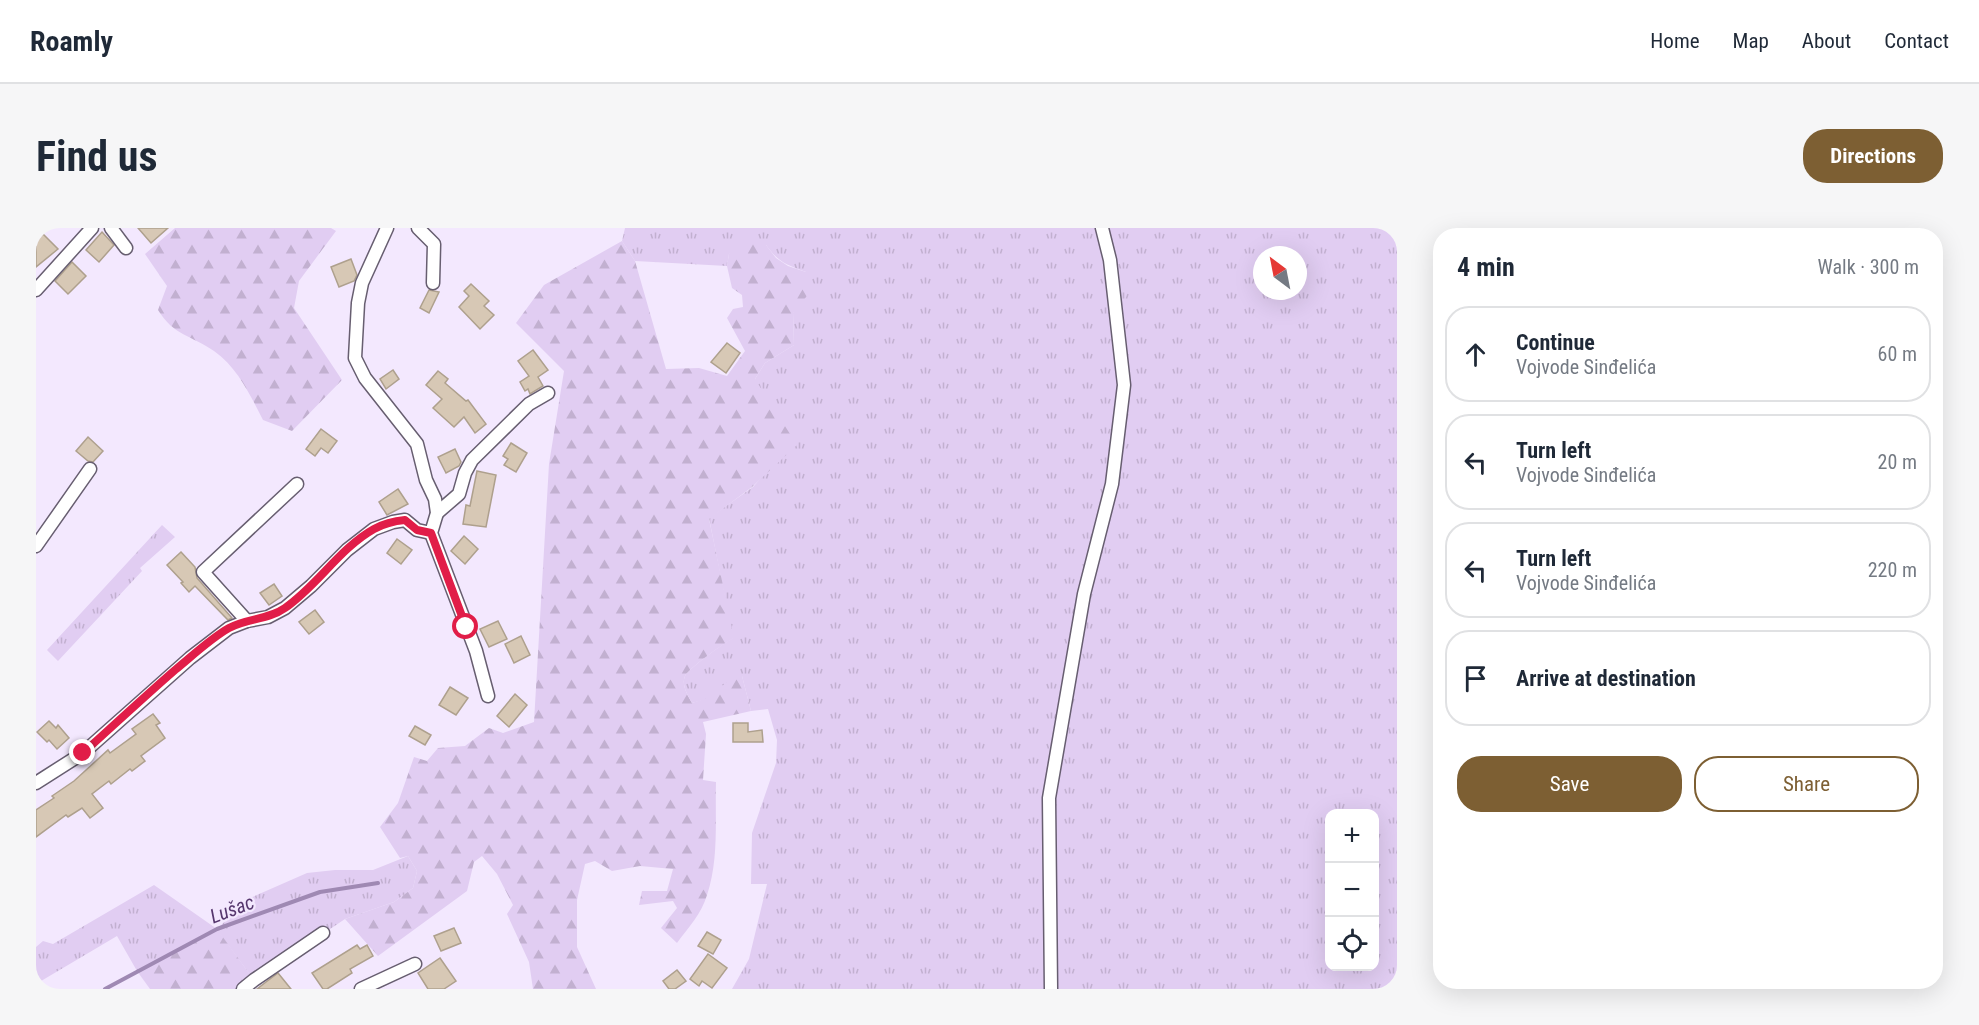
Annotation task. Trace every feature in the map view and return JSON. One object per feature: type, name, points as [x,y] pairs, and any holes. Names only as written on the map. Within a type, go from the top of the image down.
[{"type":"street","points":[[36,290],[92,228]]},
{"type":"street","points":[[111,228],[126,248]]},
{"type":"street","points":[[387,228],[362,283],[358,303],[356,358],[365,378],[417,444],[426,480],[435,500],[437,513],[431,533],[476,651],[488,696]]},
{"type":"street","points":[[418,228],[434,244],[433,283]]},
{"type":"street","points":[[1051,989],[1049,798],[1084,594],[1112,484],[1124,385],[1110,260],[1102,228]]},
{"type":"street","points":[[437,513],[459,494],[465,473],[472,460],[529,404],[548,393]]},
{"type":"street","points":[[36,546],[90,469]]},
{"type":"street","points":[[247,621],[203,572],[297,484]]},
{"type":"street","points":[[36,783],[83,753],[198,652],[229,628],[247,621],[268,617],[285,608],[347,550],[374,529],[405,520],[417,530],[431,533]]},
{"type":"street","points":[[243,989],[323,933]]},
{"type":"street","points":[[361,989],[415,964]]},
{"type":"green space","points":[[175,228],[331,228],[336,231],[299,281],[294,308],[342,380],[292,431],[263,420],[243,382],[230,365],[214,351],[170,325],[158,310],[167,286],[145,254]]},
{"type":"green space","points":[[625,228],[1100,228],[1122,385],[1111,483],[1047,798],[1049,989],[732,989],[749,959],[767,884],[751,884],[752,833],[776,763],[777,740],[768,709],[751,711],[742,676],[707,699],[692,703],[685,690],[684,679],[693,667],[733,638],[709,518],[753,487],[767,471],[755,379],[765,363],[794,345],[793,313],[806,272],[783,262],[766,245],[729,254],[727,266],[635,261],[622,241]]},
{"type":"green space","points":[[1103,228],[1397,228],[1397,989],[1052,989],[1051,798],[1126,385]]},
{"type":"green space","points":[[622,241],[635,261],[666,369],[699,368],[727,376],[745,351],[727,318],[733,309],[743,307],[742,295],[732,288],[727,266],[729,254],[741,242],[755,241],[766,245],[776,258],[788,266],[806,272],[815,286],[793,313],[794,345],[765,363],[755,379],[797,445],[752,487],[709,519],[734,638],[688,672],[684,679],[684,687],[692,703],[707,698],[737,674],[742,676],[751,711],[703,722],[706,734],[703,780],[716,782],[715,854],[705,902],[677,943],[661,928],[677,908],[673,901],[639,905],[642,891],[667,891],[673,869],[640,866],[612,871],[595,861],[585,864],[577,900],[577,947],[596,989],[533,989],[529,962],[507,914],[513,905],[497,874],[482,856],[474,862],[467,891],[378,956],[345,919],[394,902],[413,888],[417,871],[408,856],[400,858],[380,827],[398,803],[414,757],[427,761],[438,748],[465,746],[489,728],[503,733],[534,722],[549,464],[564,371],[516,323],[544,285]]},
{"type":"green space","points":[[162,525],[175,537],[140,568],[142,571],[58,661],[47,650]]},
{"type":"green space","points":[[408,856],[417,871],[413,888],[394,902],[345,919],[254,980],[217,930],[137,971],[117,936],[36,984],[36,947],[43,941],[53,944],[154,885],[217,929],[248,899],[307,873],[373,870]]},
{"type":"green space","points":[[217,929],[254,980],[243,989],[150,989],[137,971]]},
{"type":"building","points":[[138,228],[168,228],[151,243]]},
{"type":"building","points":[[102,232],[114,245],[99,262],[86,250]]},
{"type":"building","points":[[43,234],[58,249],[36,267],[36,240]]},
{"type":"building","points":[[351,259],[357,275],[354,281],[339,287],[331,267]]},
{"type":"building","points":[[72,262],[86,276],[68,294],[55,281]]},
{"type":"building","points":[[471,284],[489,301],[484,306],[494,315],[480,329],[459,307],[469,296],[464,291]]},
{"type":"building","points":[[429,290],[439,292],[429,313],[420,308]]},
{"type":"building","points":[[727,343],[740,353],[726,373],[711,362]]},
{"type":"building","points":[[533,350],[548,370],[538,377],[543,386],[530,394],[528,389],[525,391],[520,382],[529,376],[518,361]]},
{"type":"building","points":[[393,370],[399,379],[386,389],[380,379]]},
{"type":"building","points":[[438,371],[448,379],[445,383],[466,401],[468,400],[486,424],[475,433],[464,417],[454,427],[433,408],[442,399],[426,385]]},
{"type":"building","points":[[321,429],[337,441],[328,453],[321,448],[315,456],[306,449]]},
{"type":"building","points":[[88,437],[103,451],[93,462],[88,461],[76,451]]},
{"type":"building","points":[[511,443],[527,453],[516,472],[504,465],[508,459],[503,456]]},
{"type":"building","points":[[455,449],[461,462],[459,466],[446,473],[438,457]]},
{"type":"building","points":[[477,471],[496,475],[486,527],[463,524],[466,505],[470,506]]},
{"type":"building","points":[[398,489],[408,504],[387,515],[379,502]]},
{"type":"building","points":[[464,536],[478,549],[465,564],[451,551]]},
{"type":"building","points":[[397,539],[412,550],[401,564],[387,553]]},
{"type":"building","points":[[181,552],[195,567],[197,578],[232,618],[228,620],[195,586],[189,592],[167,565]]},
{"type":"building","points":[[274,584],[282,596],[269,605],[260,593]]},
{"type":"building","points":[[315,610],[324,622],[309,634],[299,622]]},
{"type":"building","points":[[498,621],[507,639],[489,647],[480,629]]},
{"type":"building","points":[[521,636],[530,655],[514,663],[505,644]]},
{"type":"building","points":[[450,687],[468,698],[456,715],[439,705]]},
{"type":"building","points":[[515,694],[527,705],[509,727],[497,716]]},
{"type":"building","points":[[153,714],[160,723],[156,725],[165,738],[141,756],[145,761],[132,771],[130,769],[111,784],[109,781],[92,794],[103,808],[90,818],[82,808],[68,817],[66,815],[36,837],[36,810],[54,798],[52,796],[74,781],[108,750],[110,753],[136,734],[132,729]]},
{"type":"building","points":[[49,721],[56,728],[58,725],[69,738],[57,749],[37,732]]},
{"type":"building","points":[[733,723],[748,723],[748,732],[762,730],[763,742],[733,742]]},
{"type":"building","points":[[415,726],[431,735],[425,745],[409,736]]},
{"type":"building","points":[[454,928],[461,943],[441,951],[434,936]]},
{"type":"building","points":[[707,932],[721,940],[713,954],[698,946]]},
{"type":"building","points":[[357,945],[360,949],[367,945],[373,956],[350,969],[352,973],[327,989],[323,989],[312,973]]},
{"type":"building","points":[[708,954],[727,968],[712,988],[702,981],[699,986],[690,979]]},
{"type":"building","points":[[440,958],[456,981],[444,989],[428,989],[418,973]]},
{"type":"building","points":[[677,970],[686,981],[675,989],[669,989],[663,981]]},
{"type":"building","points":[[278,973],[291,989],[257,989],[266,982]]},
{"type":"waterway","name":"Lušac","points":[[105,989],[217,929],[320,892],[378,883]]},
{"type":"route","points":[[83,753],[190,658],[229,628],[247,621],[268,617],[285,608],[347,550],[374,529],[393,522],[405,520],[417,530],[431,533],[466,627]]}]
